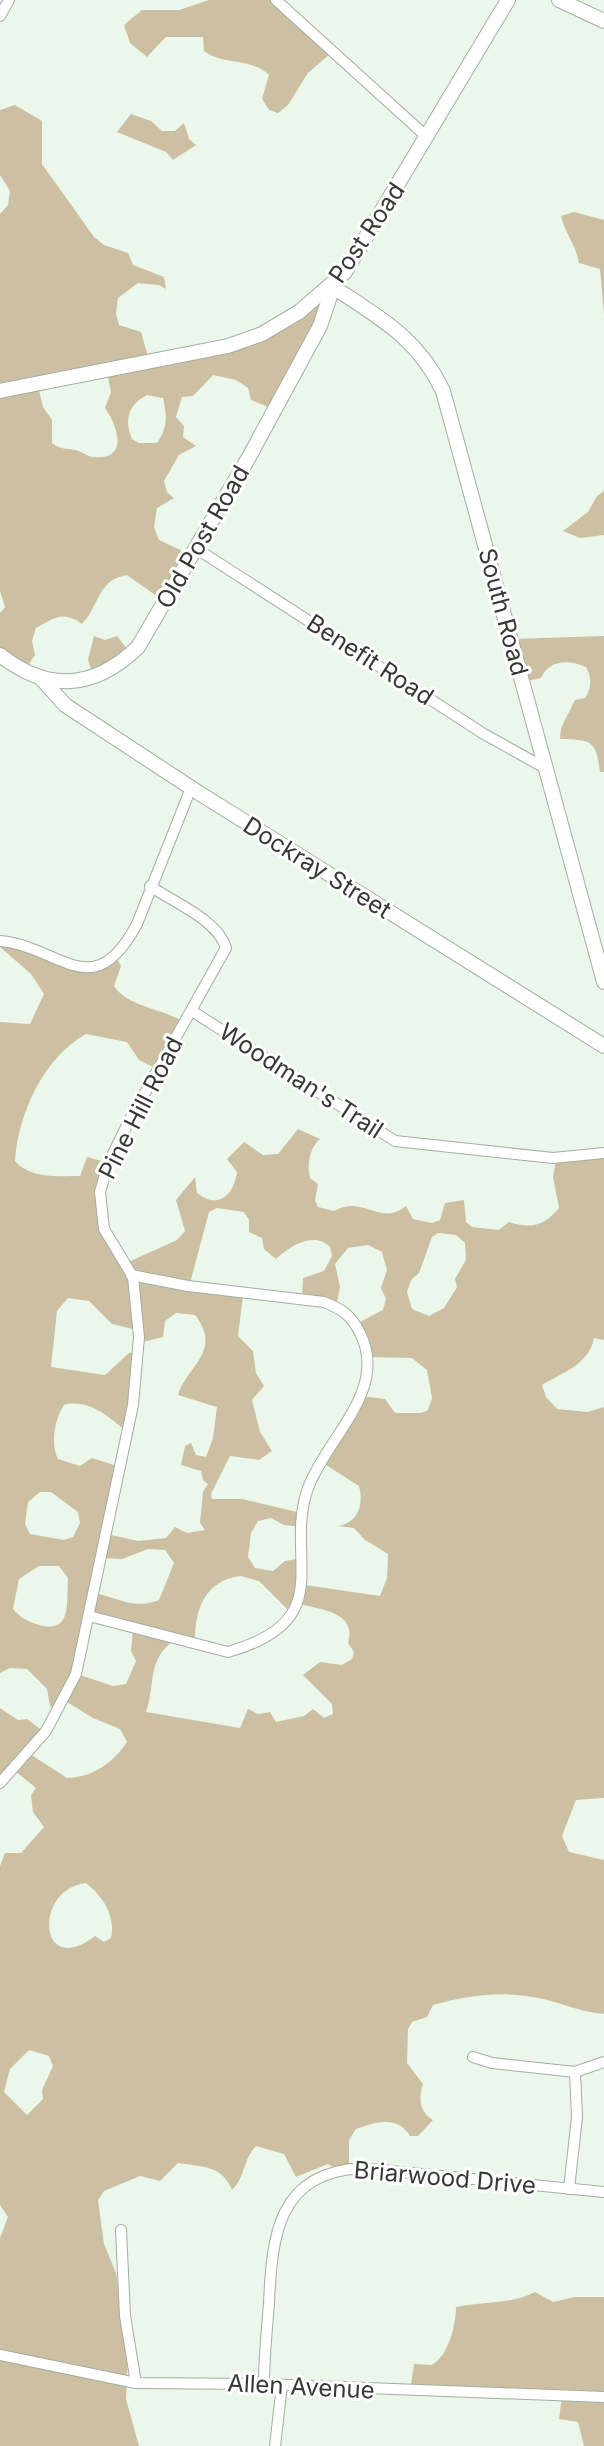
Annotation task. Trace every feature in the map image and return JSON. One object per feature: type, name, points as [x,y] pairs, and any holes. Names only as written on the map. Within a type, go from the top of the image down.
[{"type":"street","points":[[0,16],[9,0]]},
{"type":"street","points":[[276,0],[427,137]]},
{"type":"street","name":"Post Road","points":[[0,391],[228,346],[262,334],[333,287],[355,258],[508,0]]},
{"type":"street","points":[[559,0],[604,21]]},
{"type":"street","name":"Old Post Road","points":[[0,655],[23,672],[59,682],[80,680],[113,669],[124,660],[155,620],[197,549],[320,326],[333,287]]},
{"type":"street","name":"South Road","points":[[333,287],[408,338],[429,362],[443,391],[604,982]]},
{"type":"street","name":"Benefit Road","points":[[197,549],[484,734],[545,768]]},
{"type":"street","name":"Dockray Street","points":[[39,677],[65,705],[191,788],[604,1046]]},
{"type":"street","points":[[0,941],[29,948],[74,968],[92,967],[114,956],[126,945],[191,788]]},
{"type":"street","name":"Pine Hill Road","points":[[0,1783],[28,1755],[60,1709],[76,1674],[137,1380],[139,1337],[131,1275],[104,1229],[100,1192],[108,1164],[129,1121],[226,948],[223,938],[210,925],[150,886]]},
{"type":"street","name":"Woodman's Trail","points":[[192,1011],[395,1141],[553,1158],[604,1153]]},
{"type":"street","points":[[89,1616],[228,1652],[242,1648],[280,1624],[300,1599],[304,1578],[303,1519],[309,1487],[359,1399],[368,1372],[368,1356],[354,1322],[344,1310],[324,1302],[188,1286],[131,1275]]},
{"type":"street","points":[[473,2057],[492,2063],[575,2072],[604,2062]]},
{"type":"street","points":[[569,2189],[577,2117],[575,2072]]},
{"type":"street","name":"Briarwood Drive","points":[[264,2384],[273,2246],[278,2223],[292,2198],[310,2183],[344,2169],[361,2168],[604,2192]]},
{"type":"street","points":[[121,2230],[125,2316],[136,2383]]},
{"type":"street","name":"Allen Avenue","points":[[0,2355],[136,2383],[264,2384],[405,2392],[558,2393],[604,2397]]},
{"type":"street","points":[[275,2446],[282,2385]]},
{"type":"shaded area","points":[[209,0],[274,0],[330,54],[308,73],[288,105],[278,113],[269,110],[262,99],[269,75],[254,66],[212,56],[204,51],[203,37],[166,37],[147,57],[130,43],[124,25],[142,10],[179,10]]},
{"type":"shaded area","points":[[15,105],[42,121],[42,164],[94,237],[104,245],[128,253],[133,265],[164,277],[166,289],[159,285],[138,283],[118,298],[116,314],[119,325],[141,332],[149,360],[225,348],[330,291],[273,409],[251,400],[248,388],[236,380],[213,375],[193,396],[182,397],[176,417],[184,426],[183,437],[196,446],[179,455],[164,481],[167,492],[174,498],[157,508],[154,527],[159,540],[193,556],[165,602],[127,575],[117,578],[104,588],[82,624],[64,616],[36,628],[32,641],[35,655],[23,673],[0,656],[0,613],[5,607],[0,591],[0,214],[8,205],[10,191],[0,175],[0,110]],"holes":[[[107,372],[111,392],[105,408],[118,440],[113,453],[92,457],[52,443],[52,420],[43,407],[38,386]],[[147,395],[163,398],[166,421],[157,443],[139,443],[132,439],[130,432],[129,414],[136,403]]]},
{"type":"shaded area","points":[[131,114],[151,121],[162,131],[175,131],[184,123],[189,139],[196,145],[173,160],[166,152],[117,132]]},
{"type":"shaded area","points":[[574,212],[604,220],[604,314],[600,269],[579,263],[561,216]]},
{"type":"shaded area","points":[[604,491],[604,535],[580,538],[563,531],[588,512],[597,496]]},
{"type":"shaded area","points":[[94,636],[105,640],[117,636],[131,654],[94,677],[88,660]]},
{"type":"shaded area","points":[[604,636],[604,772],[600,772],[597,753],[590,744],[560,739],[561,728],[575,700],[585,698],[589,690],[590,679],[586,667],[572,663],[554,664],[541,678],[523,682],[513,639]]},
{"type":"shaded area","points":[[0,943],[73,969],[116,957],[121,966],[114,986],[120,993],[136,1003],[182,1021],[157,1069],[139,1060],[127,1042],[86,1034],[71,1044],[46,1072],[21,1125],[15,1161],[29,1171],[45,1175],[80,1176],[87,1157],[109,1163],[100,1208],[124,1264],[177,1240],[185,1231],[176,1200],[195,1177],[197,1193],[212,1200],[224,1198],[237,1172],[227,1159],[244,1142],[263,1155],[278,1154],[298,1129],[320,1139],[311,1152],[309,1168],[310,1178],[318,1184],[315,1200],[318,1207],[334,1211],[354,1206],[388,1213],[406,1206],[413,1219],[432,1223],[440,1220],[445,1203],[464,1200],[466,1222],[472,1227],[499,1230],[509,1222],[537,1224],[548,1219],[559,1208],[553,1177],[556,1160],[604,1154],[604,1340],[594,1338],[581,1361],[542,1385],[546,1397],[557,1409],[587,1412],[604,1407],[604,1798],[576,1800],[562,1836],[569,1852],[604,1860],[604,2014],[543,1999],[501,1994],[433,2005],[427,2017],[412,2022],[408,2029],[407,2063],[423,2084],[421,2105],[433,2120],[418,2136],[410,2136],[399,2125],[386,2122],[356,2129],[349,2140],[349,2165],[341,2172],[328,2164],[296,2177],[284,2154],[256,2146],[232,2190],[217,2172],[178,2163],[160,2181],[140,2176],[104,2191],[98,2200],[104,2244],[116,2273],[128,2357],[126,2399],[139,2446],[0,2446],[0,2238],[8,2217],[0,2205],[0,1866],[5,1853],[21,1853],[44,1827],[33,1812],[31,1795],[36,1788],[15,1771],[0,1785],[0,1708],[18,1720],[27,1719],[43,1731],[30,1754],[67,1778],[102,1768],[127,1742],[120,1729],[93,1718],[67,1702],[59,1711],[50,1706],[47,1689],[27,1669],[10,1668],[0,1673],[0,1022],[30,1024],[44,994],[31,974],[0,947]],"holes":[[[217,1208],[244,1212],[249,1220],[249,1232],[262,1238],[264,1249],[276,1259],[295,1245],[310,1240],[324,1242],[330,1247],[332,1256],[324,1271],[303,1278],[302,1299],[336,1308],[340,1287],[335,1264],[348,1248],[368,1245],[382,1252],[387,1270],[381,1288],[386,1299],[383,1310],[356,1324],[369,1357],[412,1358],[427,1370],[432,1398],[428,1410],[421,1413],[395,1413],[385,1399],[361,1396],[323,1463],[359,1486],[361,1500],[358,1512],[350,1521],[338,1526],[354,1528],[365,1540],[388,1554],[387,1578],[380,1596],[305,1585],[303,1558],[285,1561],[273,1571],[255,1568],[248,1557],[251,1533],[258,1521],[271,1518],[284,1525],[302,1527],[301,1513],[242,1499],[212,1499],[211,1494],[230,1456],[259,1460],[272,1451],[260,1432],[252,1400],[264,1386],[256,1373],[253,1351],[238,1336],[243,1296],[189,1287],[209,1212]],[[438,1233],[456,1235],[465,1243],[466,1260],[455,1279],[457,1287],[444,1308],[429,1316],[412,1309],[407,1292],[411,1280],[419,1273],[432,1237]],[[68,1298],[89,1301],[112,1324],[137,1330],[139,1343],[163,1337],[165,1321],[176,1313],[195,1315],[203,1328],[204,1348],[178,1395],[217,1407],[213,1438],[206,1457],[196,1455],[191,1443],[185,1446],[181,1465],[201,1471],[203,1480],[208,1484],[203,1492],[200,1523],[205,1530],[187,1533],[175,1527],[166,1538],[138,1541],[107,1534],[120,1467],[92,1458],[80,1466],[58,1459],[54,1446],[55,1431],[64,1405],[82,1404],[99,1411],[128,1433],[138,1353],[129,1353],[105,1375],[51,1367],[57,1311]],[[40,1492],[51,1492],[78,1512],[80,1523],[73,1537],[64,1540],[30,1534],[25,1524],[28,1502]],[[148,1549],[165,1550],[174,1563],[159,1600],[142,1604],[94,1593],[102,1558],[122,1559]],[[39,1566],[59,1566],[68,1578],[66,1614],[58,1625],[35,1624],[13,1609],[19,1579]],[[241,1576],[259,1581],[291,1613],[300,1604],[336,1614],[343,1619],[349,1633],[348,1643],[354,1652],[352,1659],[342,1665],[320,1662],[303,1675],[332,1704],[333,1714],[324,1718],[313,1709],[304,1716],[276,1722],[270,1712],[258,1714],[248,1709],[240,1728],[146,1712],[159,1657],[173,1641],[195,1645],[199,1610],[209,1591],[218,1584]],[[90,1617],[133,1630],[131,1651],[136,1661],[126,1684],[113,1686],[77,1674]],[[86,1883],[107,1908],[112,1922],[111,1938],[104,1942],[95,1936],[76,1947],[62,1947],[53,1940],[49,1928],[57,1900],[69,1889]],[[29,2050],[49,2056],[53,2066],[42,2090],[43,2099],[27,2115],[4,2092],[10,2069]]]},
{"type":"shaded area","points":[[535,2292],[553,2302],[575,2297],[604,2297],[604,2446],[584,2446],[578,2422],[559,2419],[562,2396],[410,2391],[414,2364],[431,2365],[442,2356],[453,2331],[456,2307],[507,2301]]}]
